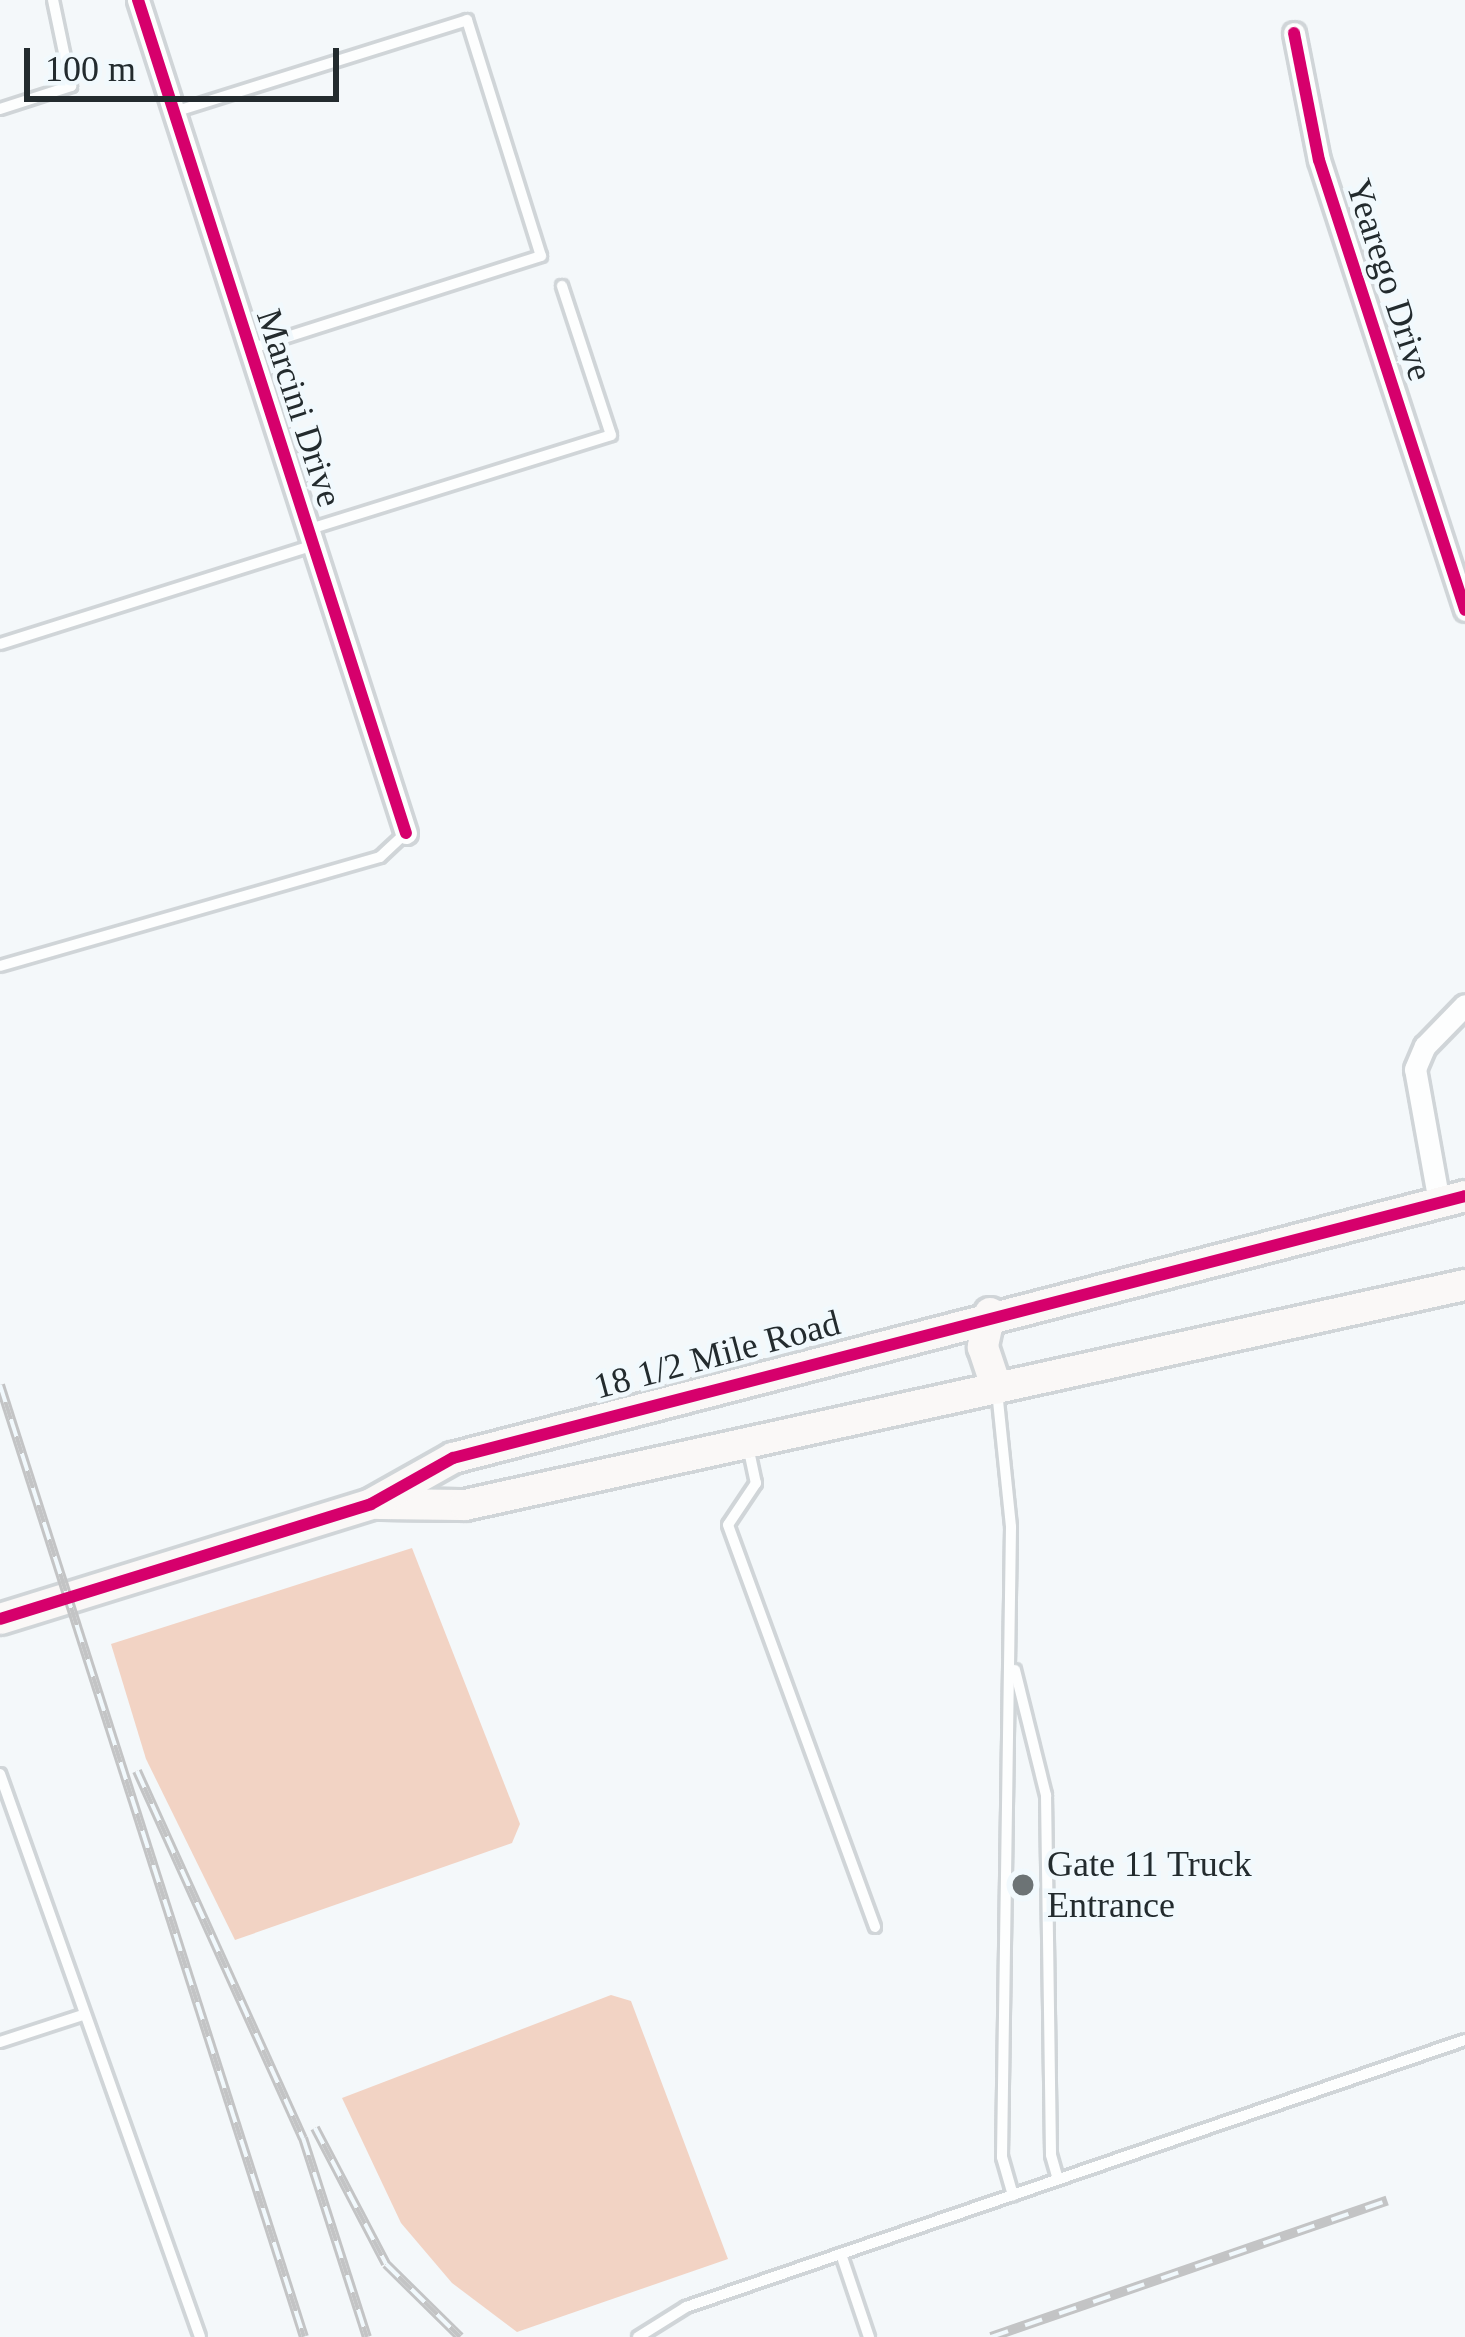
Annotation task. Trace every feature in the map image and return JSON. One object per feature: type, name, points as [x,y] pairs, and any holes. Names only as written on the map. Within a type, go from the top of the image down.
[{"type":"street","name":"Marcini Drive","points":[[138,0],[406,832]]},
{"type":"street","name":"Yearego Drive","points":[[1294,33],[1319,160],[1465,610]]},
{"type":"street","points":[[1452,1199],[1415,1069],[1425,1046],[1465,1006]]},
{"type":"street","name":"18 1/2 Mile Road","points":[[0,1619],[371,1504],[453,1458],[990,1313],[1452,1199]]},
{"type":"street","name":"18 1/2 Mile Road","points":[[371,1504],[465,1505],[1465,1285]]},
{"type":"street","points":[[990,1313],[983,1347],[997,1389]]},
{"type":"lane","points":[[0,109],[71,86],[53,0]]},
{"type":"lane","points":[[174,112],[467,20],[541,256],[249,349]]},
{"type":"lane","points":[[0,644],[611,434],[562,286]]},
{"type":"lane","points":[[0,966],[380,857],[406,832]]},
{"type":"lane","points":[[997,1389],[1010,1503],[1013,1660],[1003,1796],[1002,2156],[1013,2195]]},
{"type":"lane","points":[[747,1443],[756,1483],[728,1525],[875,1927]]},
{"type":"lane","points":[[1013,1660],[1046,1795],[1051,2155],[1058,2180]]},
{"type":"lane","points":[[0,1774],[200,2337]]},
{"type":"lane","points":[[0,2042],[83,2015]]},
{"type":"lane","points":[[638,2337],[667,2315],[1465,2040]]},
{"type":"lane","points":[[841,2254],[869,2337]]},
{"type":"shaded area","points":[[412,1548],[520,1824],[512,1843],[235,1940],[146,1759],[111,1644]]},
{"type":"shaded area","points":[[611,1995],[631,2001],[728,2259],[517,2332],[452,2283],[401,2223],[342,2098]]},
{"type":"railway","points":[[0,1385],[304,2337]]},
{"type":"railway","points":[[137,1771],[303,2138],[367,2337]]},
{"type":"railway","points":[[315,2128],[386,2264],[460,2337]]},
{"type":"railway","points":[[991,2337],[1387,2201]]},
{"type":"cycle path","points":[[138,0],[406,833]]},
{"type":"cycle path","points":[[1294,33],[1319,160],[1465,610]]},
{"type":"cycle path","points":[[0,1619],[371,1504],[453,1458],[1465,1196]]},
{"type":"place","name":"Gate 11 Truck Entrance","points":[[1023,1885]]}]
